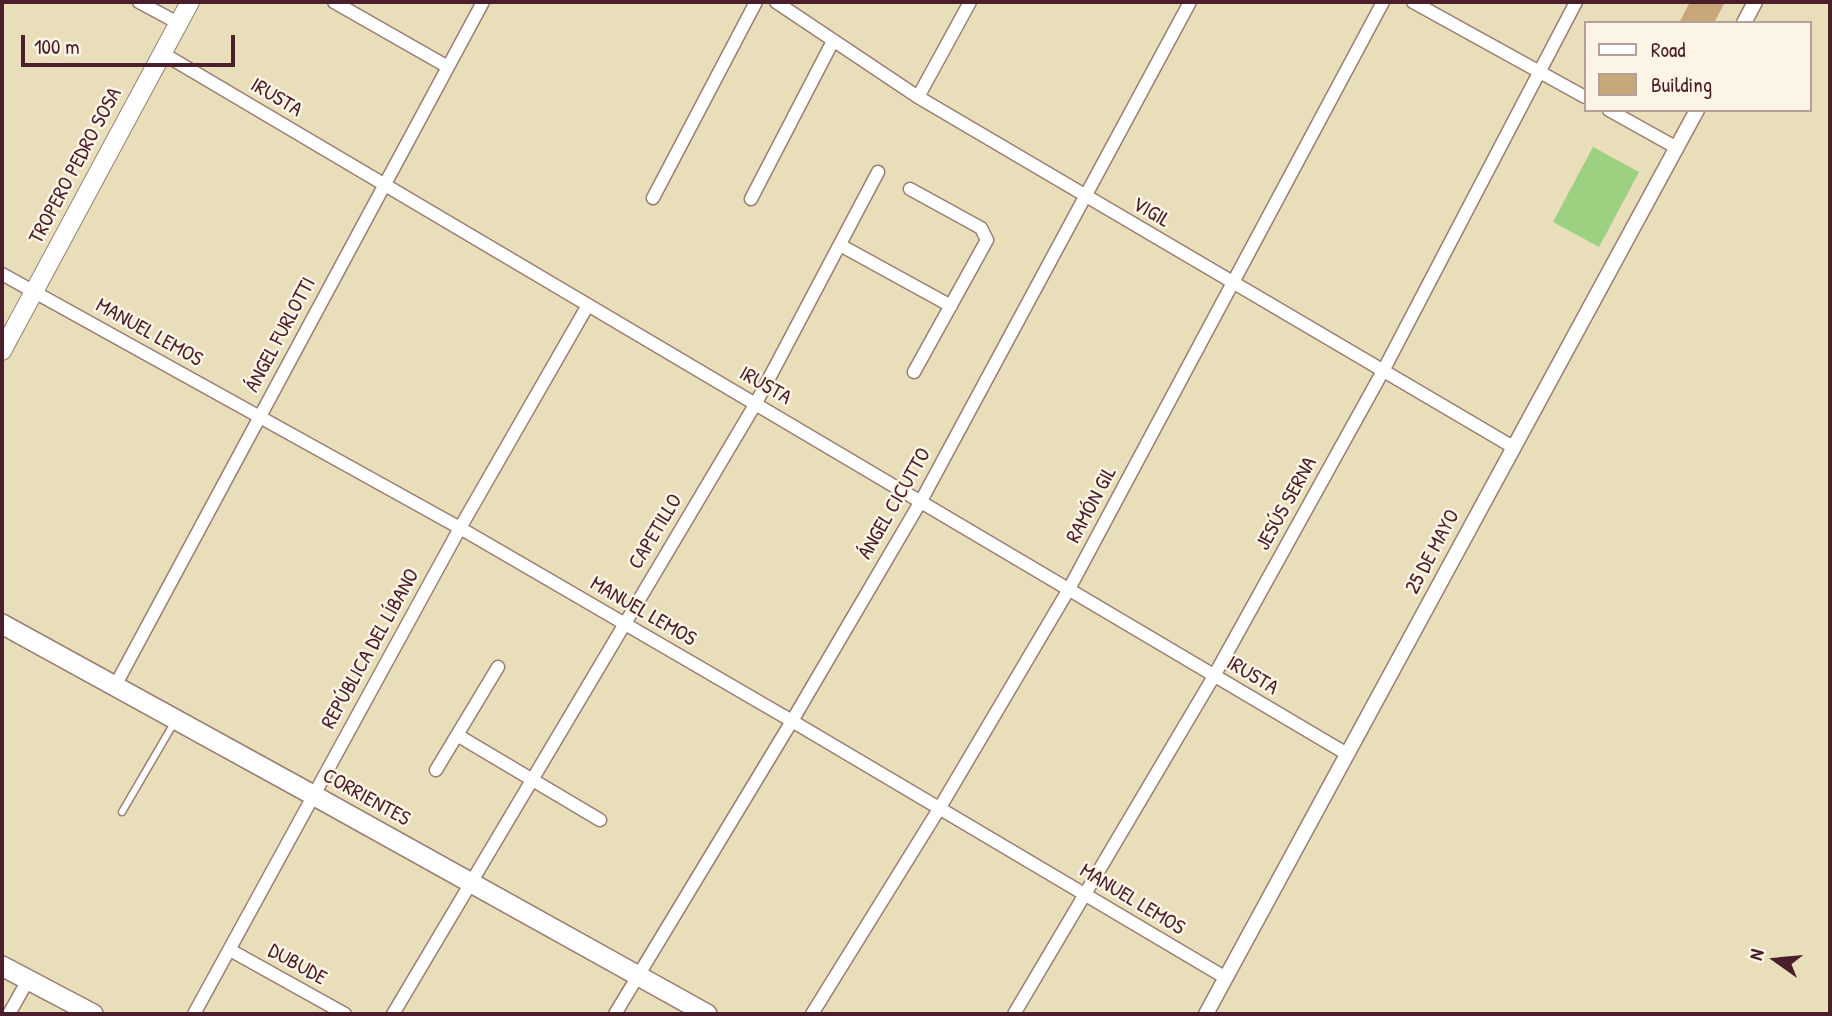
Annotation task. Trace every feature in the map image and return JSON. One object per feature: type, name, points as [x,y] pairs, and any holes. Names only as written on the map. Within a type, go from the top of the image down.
[{"type":"main road","name":"TROPERO PEDRO SOSA","points":[[2,351],[190,2]]},
{"type":"main road","name":"CORRIENTES","points":[[2,624],[707,1014]]},
{"type":"main road","points":[[2,966],[93,1014]]},
{"type":"street","points":[[139,2],[178,23]]},
{"type":"street","points":[[334,2],[448,66]]},
{"type":"street","name":"ÁNGEL FURLOTTI","points":[[115,686],[482,2]]},
{"type":"street","points":[[653,198],[756,2]]},
{"type":"street","name":"VIGIL","points":[[776,2],[918,97],[1513,447]]},
{"type":"street","points":[[918,97],[970,2]]},
{"type":"street","name":"ÁNGEL CICUTTO","points":[[615,1014],[921,501],[1190,2]]},
{"type":"street","name":"RAMÓN GIL","points":[[812,1014],[939,809],[1069,589],[1383,2]]},
{"type":"street","points":[[1413,2],[1584,96]]},
{"type":"street","name":"JESÚS SERNA","points":[[1014,1014],[1214,676],[1383,371],[1576,2]]},
{"type":"street","points":[[1745,21],[1755,2]]},
{"type":"street","points":[[751,199],[833,41]]},
{"type":"street","name":"IRUSTA","points":[[162,53],[1347,754]]},
{"type":"street","points":[[1613,112],[1677,148]]},
{"type":"street","name":"25 DE MAYO","points":[[1206,1014],[1696,112]]},
{"type":"street","name":"CAPETILLO","points":[[393,1014],[756,404],[878,172]]},
{"type":"street","points":[[911,189],[981,228],[987,240],[914,372]]},
{"type":"street","points":[[840,245],[951,306]]},
{"type":"street","name":"MANUEL LEMOS","points":[[2,274],[460,527],[792,720],[1226,978]]},
{"type":"street","name":"REPÚBLICA DEL LÍBANO","points":[[194,1014],[460,527],[588,305]]},
{"type":"street","points":[[436,770],[498,667]]},
{"type":"street","points":[[457,735],[600,820]]},
{"type":"street","name":"DUBUDE","points":[[230,950],[345,1014]]},
{"type":"street","points":[[9,1014],[28,980]]},
{"type":"lane","points":[[122,812],[176,720]]},
{"type":"green space","points":[[1593,147],[1639,172],[1599,247],[1553,222]]},
{"type":"building","points":[[1690,2],[1725,2],[1715,21],[1680,21]]}]
